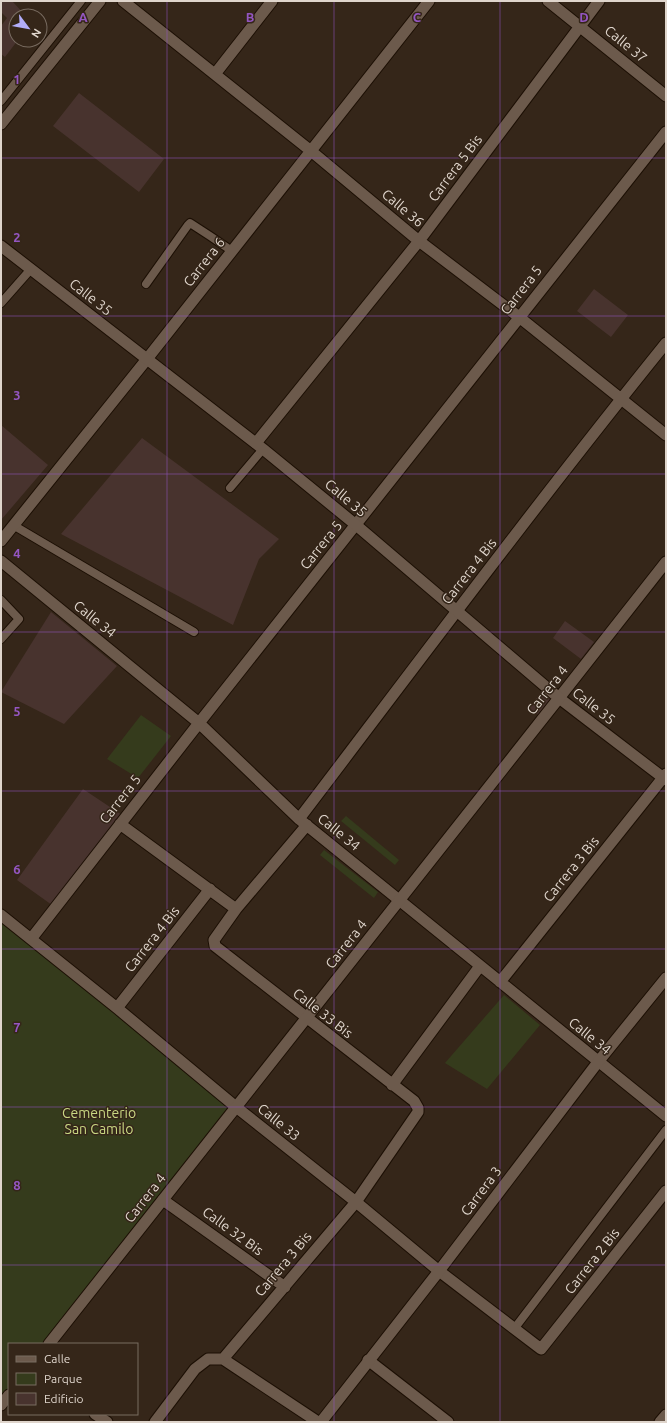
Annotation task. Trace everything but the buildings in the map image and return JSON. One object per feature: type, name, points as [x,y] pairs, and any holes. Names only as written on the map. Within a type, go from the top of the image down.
[{"type":"street","points":[[1,124],[100,1]]},
{"type":"street","name":"Calle 36","points":[[123,1],[311,151],[419,241],[519,317],[666,435]]},
{"type":"street","points":[[215,74],[272,1]]},
{"type":"street","name":"Carrera 6","points":[[1,541],[148,359],[429,1]]},
{"type":"street","name":"Calle 37","points":[[548,1],[666,96]]},
{"type":"street","name":"Carrera 5 Bis","points":[[260,446],[419,241],[599,1]]},
{"type":"street","name":"Carrera 5","points":[[31,939],[199,723],[666,132]]},
{"type":"street","name":"Calle 35","points":[[1,246],[260,446],[356,525],[559,698],[665,777]]},
{"type":"street","name":"Carrera 4 Bis","points":[[303,822],[457,612],[666,343]]},
{"type":"street","name":"Calle 34","points":[[1,561],[199,723],[303,822],[666,1116]]},
{"type":"street","name":"Carrera 4","points":[[50,1343],[666,562]]},
{"type":"street","name":"Carrera 3 Bis","points":[[500,982],[665,777]]},
{"type":"street","points":[[120,824],[236,909],[303,822]]},
{"type":"street","name":"Carrera 4 Bis","points":[[118,1008],[210,889]]},
{"type":"street","name":"Calle 33 Bis","points":[[236,909],[214,940],[215,946],[306,1019],[414,1101],[418,1108]]},
{"type":"street","name":"Calle 33","points":[[1,915],[118,1008],[236,1107],[356,1202],[439,1271],[541,1349]]},
{"type":"street","points":[[392,1085],[480,966]]},
{"type":"street","name":"Carrera 3","points":[[320,1422],[439,1271],[598,1062],[666,978]]},
{"type":"street","name":"Carrera 3 Bis","points":[[223,1358],[356,1202],[416,1118],[418,1108]]},
{"type":"street","name":"Carrera 2 Bis","points":[[541,1349],[666,1191]]},
{"type":"street","name":"Calle 32 Bis","points":[[163,1200],[285,1286]]},
{"type":"street","points":[[155,1422],[195,1369],[208,1359],[223,1358],[320,1422]]},
{"type":"street","points":[[368,1360],[448,1422]]},
{"type":"street","points":[[1,1405],[8,1395]]},
{"type":"street","points":[[96,1415],[107,1422]]},
{"type":"street","points":[[660,1422],[666,1415]]},
{"type":"lane","points":[[1,101],[81,1]]},
{"type":"lane","points":[[146,284],[190,223],[232,251]]},
{"type":"lane","points":[[1,303],[31,269]]},
{"type":"lane","points":[[230,488],[260,446]]},
{"type":"lane","points":[[13,525],[194,632]]},
{"type":"lane","points":[[1,600],[19,619],[1,639]]},
{"type":"lane","points":[[514,1329],[666,1130]]},
{"type":"green space","points":[[141,715],[171,736],[138,778],[107,759]]},
{"type":"green space","points":[[346,816],[399,860],[395,865],[341,821]]},
{"type":"green space","points":[[324,850],[378,892],[374,898],[320,855]]},
{"type":"green space","name":"Cementerio San Camilo","points":[[1,915],[236,1107],[50,1343],[8,1343],[8,1396],[1,1405]]},
{"type":"green space","points":[[504,995],[540,1025],[487,1089],[445,1063]]}]
